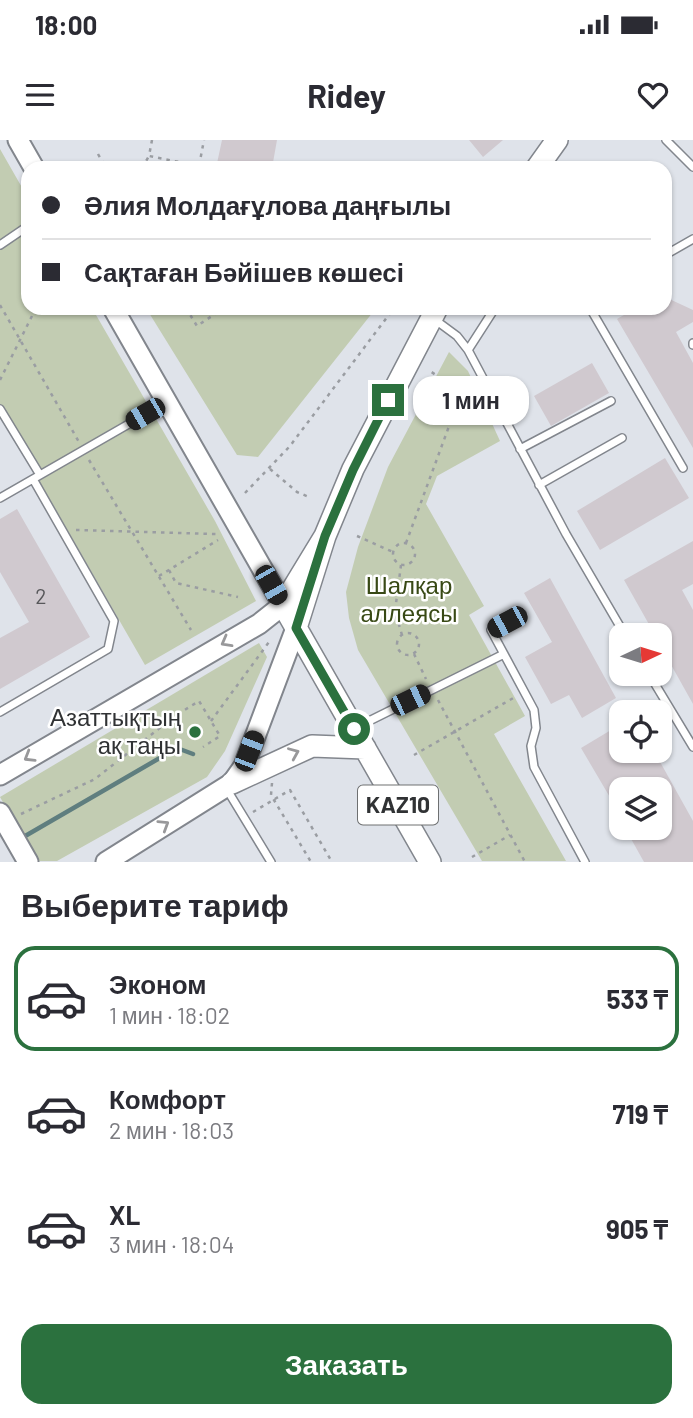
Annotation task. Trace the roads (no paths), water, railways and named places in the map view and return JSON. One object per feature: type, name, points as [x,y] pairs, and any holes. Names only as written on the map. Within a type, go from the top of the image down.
[{"type":"main road","points":[[542,161],[557,140]]},
{"type":"main road","points":[[296,628],[325,536],[353,470],[432,315]]},
{"type":"main road","points":[[283,605],[325,536]]},
{"type":"main road","name":"KAZ10","points":[[283,605],[430,862]]},
{"type":"main road","points":[[229,785],[313,746],[365,748]]},
{"type":"street","points":[[18,140],[30,161]]},
{"type":"street","points":[[0,775],[259,624],[283,605],[117,315]]},
{"type":"street","points":[[106,862],[229,785],[244,766],[296,628]]},
{"type":"street","points":[[2,817],[28,862]]},
{"type":"lane","points":[[666,140],[693,167]]},
{"type":"lane","points":[[0,245],[21,231]]},
{"type":"lane","points":[[672,251],[693,239]]},
{"type":"lane","points":[[437,315],[468,350],[539,485],[618,623]]},
{"type":"lane","points":[[468,350],[490,315]]},
{"type":"lane","points":[[594,315],[683,468]]},
{"type":"lane","points":[[520,449],[611,401]]},
{"type":"lane","points":[[0,498],[168,402]]},
{"type":"lane","points":[[0,409],[62,530],[114,621],[108,649],[0,712]]},
{"type":"lane","points":[[539,485],[622,438]]},
{"type":"lane","points":[[522,614],[491,631],[534,710],[536,728],[531,746],[534,767],[585,862]]},
{"type":"lane","points":[[354,729],[504,654]]},
{"type":"lane","points":[[656,686],[693,747]]},
{"type":"lane","points":[[229,785],[244,817],[271,862]]},
{"type":"waterway","points":[[20,839],[177,748],[193,754]]},
{"type":"place","name":"Азаттықтың ақ таңы","points":[[195,732]]},
{"type":"park label","name":"Шалқар аллеясы","points":[[409,600]]}]
